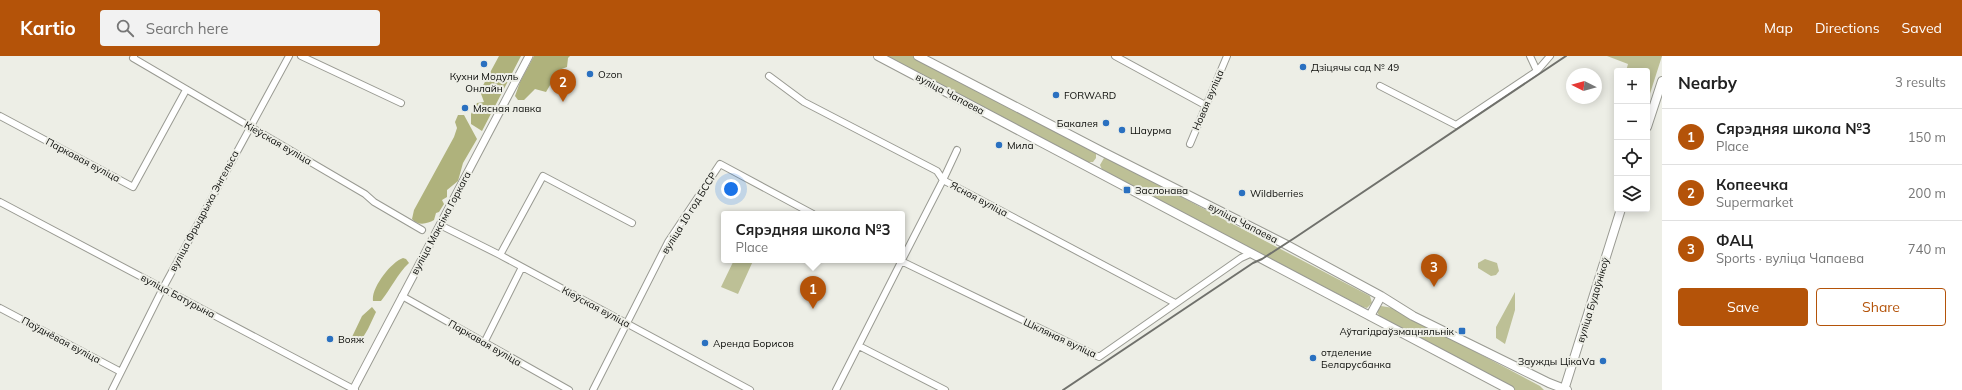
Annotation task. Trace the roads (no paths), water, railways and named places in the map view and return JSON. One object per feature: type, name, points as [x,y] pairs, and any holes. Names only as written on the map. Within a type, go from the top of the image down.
[{"type":"main road","name":"вуліца Чапаева","points":[[878,56],[1510,390]]},
{"type":"main road","name":"вуліца Чапаева","points":[[918,56],[1285,244],[1381,296],[1414,316],[1565,390]]},
{"type":"main road","points":[[1650,118],[1662,81]]},
{"type":"main road","name":"вуліца Будаўнікоў","points":[[1565,390],[1620,212]]},
{"type":"main road","points":[[1370,316],[1381,296]]},
{"type":"street","name":"вуліца Фрыдрыха Энгельса","points":[[112,390],[163,288],[289,56]]},
{"type":"street","points":[[301,56],[401,103]]},
{"type":"street","name":"вуліца Максіма Горкага","points":[[354,390],[529,56]]},
{"type":"street","points":[[1114,56],[1205,105]]},
{"type":"street","name":"Новая вуліца","points":[[1190,144],[1205,105],[1227,56]]},
{"type":"street","points":[[1530,56],[1537,71]]},
{"type":"street","points":[[1380,86],[1456,125],[1537,71],[1550,56]]},
{"type":"street","name":"Кіеўская вуліца","points":[[134,57],[186,90],[365,194],[378,205],[422,230]]},
{"type":"street","name":"Ясная вуліца","points":[[769,76],[804,102],[937,171],[943,180],[1175,303]]},
{"type":"street","name":"Паркавая вуліца","points":[[0,116],[133,187],[186,90]]},
{"type":"street","points":[[905,252],[943,180],[956,150]]},
{"type":"street","name":"вуліца 10 год БССР","points":[[593,390],[668,242],[720,164],[807,211]]},
{"type":"street","points":[[500,255],[543,176],[632,223]]},
{"type":"street","name":"вуліца Батурына","points":[[0,202],[354,390]]},
{"type":"street","name":"Кіеўская вуліца","points":[[440,225],[500,255],[750,390]]},
{"type":"street","name":"Шкляная вуліца","points":[[905,262],[1099,357],[1241,258],[1252,253]]},
{"type":"street","points":[[836,390],[900,263]]},
{"type":"street","points":[[484,343],[522,267]]},
{"type":"street","name":"Паркавая вуліца","points":[[402,296],[569,390]]},
{"type":"street","name":"Паўднёвая вуліца","points":[[0,308],[122,372]]},
{"type":"street","points":[[859,346],[945,390]]},
{"type":"railway","points":[[1063,390],[1253,263],[1262,259],[1296,237],[1566,56]]},
{"type":"place","name":"Кухни Модуль Онлайн","points":[[484,64]]},
{"type":"place","name":"Дзіцячы сад № 49","points":[[1303,67]]},
{"type":"place","name":"Ozon","points":[[590,74]]},
{"type":"place","name":"FORWARD","points":[[1056,95]]},
{"type":"place","name":"Копеечка","points":[[563,102]]},
{"type":"place","name":"Мясная лавка","points":[[465,108]]},
{"type":"place","name":"Бакалея","points":[[1106,123]]},
{"type":"place","name":"Шаурма","points":[[1122,130]]},
{"type":"place","name":"Мила","points":[[999,145]]},
{"type":"place","name":"Заслонава","points":[[1127,190]]},
{"type":"place","name":"Wildberries","points":[[1242,193]]},
{"type":"place","name":"ФАЦ","points":[[1434,287]]},
{"type":"place","name":"Сярэдняя школа №3","points":[[813,309]]},
{"type":"place","name":"Аўтагідраўзмацняльнік","points":[[1462,331]]},
{"type":"place","name":"Вояж","points":[[330,339]]},
{"type":"place","name":"Аренда Борисов","points":[[705,343]]},
{"type":"place","name":"отделение Беларусбанка","points":[[1313,358]]},
{"type":"place","name":"Заужды ЦікаVа","points":[[1603,361]]}]
